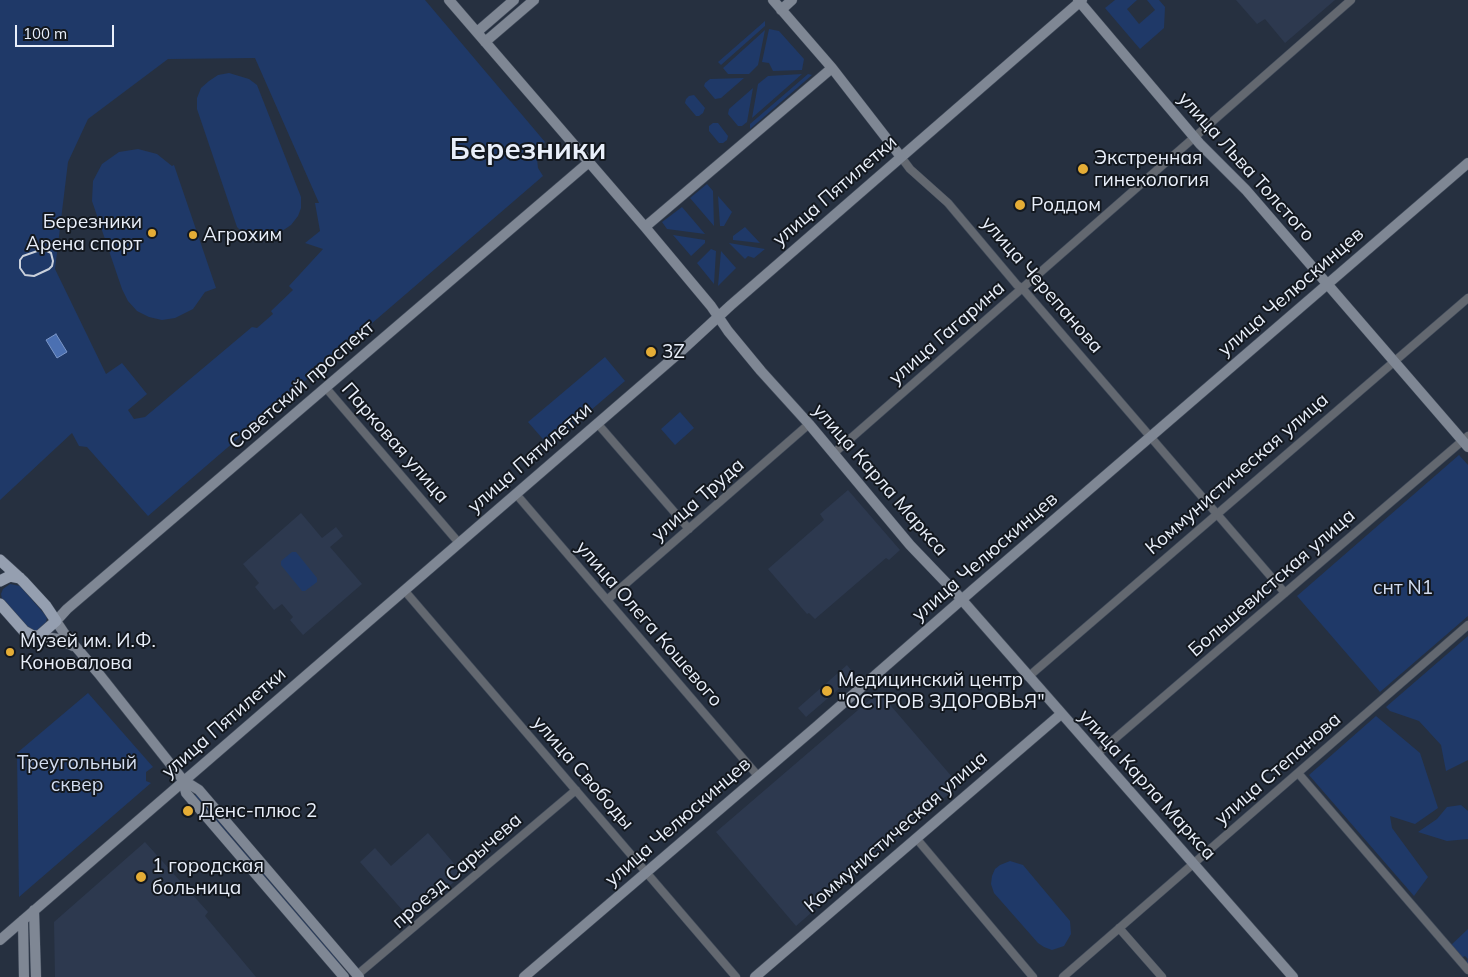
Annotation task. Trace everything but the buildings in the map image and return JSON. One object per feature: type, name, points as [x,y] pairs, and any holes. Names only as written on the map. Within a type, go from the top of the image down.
[{"type":"main road","name":"улица Карла Маркса","points":[[449,0],[645,227],[762,371],[834,453],[910,545],[1194,863],[1293,977]]},
{"type":"main road","points":[[477,32],[514,0]]},
{"type":"main road","points":[[485,42],[534,0]]},
{"type":"main road","name":"улица Черепанова","points":[[773,0],[832,68],[900,157]]},
{"type":"main road","points":[[781,10],[792,0]]},
{"type":"main road","name":"улица Льва Толстого","points":[[1080,1],[1195,137],[1246,190],[1394,362],[1466,441]]},
{"type":"main road","name":"улица Пятилетки","points":[[0,940],[516,494],[1080,1]]},
{"type":"main road","points":[[645,227],[832,68]]},
{"type":"main road","name":"Советский проспект","points":[[39,636],[67,609],[589,162]]},
{"type":"main road","name":"улица Челюскинцев","points":[[524,977],[1468,163]]},
{"type":"main road","points":[[0,560],[2,566],[0,576]]},
{"type":"main road","points":[[0,560],[46,606],[184,780],[199,790],[358,976]]},
{"type":"main road","points":[[0,580],[10,576],[20,578]]},
{"type":"main road","points":[[0,604],[24,631],[33,636],[58,639],[80,651]]},
{"type":"main road","name":"Коммунистическая улица","points":[[755,977],[1061,714]]},
{"type":"main road","points":[[184,780],[186,793],[344,977]]},
{"type":"main road","points":[[34,910],[36,977]]},
{"type":"main road","points":[[22,920],[24,977]]},
{"type":"street","name":"улица Гагарина","points":[[834,453],[1351,0]]},
{"type":"street","name":"улица Черепанова","points":[[900,157],[910,169],[948,203],[1285,593]]},
{"type":"street","name":"Коммунистическая улица","points":[[1028,677],[1468,298]]},
{"type":"street","name":"Парковая улица","points":[[326,388],[459,543]]},
{"type":"street","points":[[597,423],[689,529]]},
{"type":"street","name":"улица Труда","points":[[607,600],[809,424]]},
{"type":"street","name":"Большевистская улица","points":[[1097,754],[1466,441]]},
{"type":"street","name":"улица Олега Кошевого","points":[[516,494],[758,776]]},
{"type":"street","name":"улица Свободы","points":[[404,590],[736,977]]},
{"type":"street","name":"улица Степанова","points":[[1063,977],[1468,625]]},
{"type":"street","points":[[1298,773],[1468,970]]},
{"type":"street","name":"проезд Сарычева","points":[[358,976],[576,790]]},
{"type":"street","points":[[916,838],[1033,977]]},
{"type":"street","points":[[1120,928],[1162,977]]},
{"type":"shaded area","points":[[1236,0],[1335,0],[1285,43],[1265,19],[1257,24]]},
{"type":"shaded area","points":[[56,334],[67,352],[57,358],[46,340]]},
{"type":"shaded area","points":[[848,490],[900,550],[889,560],[886,558],[815,619],[809,613],[807,614],[768,569],[824,520],[820,514]]},
{"type":"shaded area","points":[[301,513],[322,538],[336,527],[343,536],[330,547],[362,584],[303,635],[290,620],[293,617],[282,604],[274,610],[255,587],[259,583],[243,564]]},
{"type":"shaded area","name":"Медицинский центр \"ОСТРОВ ЗДОРОВЬЯ\"","points":[[847,665],[855,675],[806,717],[798,708]]},
{"type":"shaded area","points":[[879,692],[959,785],[796,926],[716,832]]},
{"type":"shaded area","points":[[428,833],[463,874],[411,920],[360,862],[375,848],[391,866]]},
{"type":"shaded area","name":"1 городская больница","points":[[145,842],[208,912],[205,916],[256,977],[55,977],[54,922]]},
{"type":"green space","points":[[0,0],[425,0],[545,142],[541,146],[537,159],[538,168],[543,176],[148,516],[87,447],[79,446],[72,433],[0,500]],"holes":[[[255,58],[319,203],[315,203],[320,231],[305,243],[323,249],[289,286],[293,290],[271,311],[273,314],[257,328],[252,327],[145,417],[134,419],[128,410],[147,394],[122,363],[106,374],[55,269],[68,162],[88,119],[168,59]]]},
{"type":"green space","points":[[1115,0],[1137,0],[1127,9],[1139,24],[1155,10],[1147,0],[1159,0],[1165,7],[1164,28],[1140,49],[1105,8]]},
{"type":"green space","points":[[765,21],[765,26],[721,65],[718,62]]},
{"type":"green space","points":[[769,29],[779,31],[804,59],[802,70],[773,71],[769,63],[762,62]]},
{"type":"green space","points":[[765,30],[758,65],[749,74],[728,74],[723,68]]},
{"type":"green space","points":[[229,73],[249,79],[257,85],[301,197],[301,208],[291,225],[282,231],[264,236],[254,237],[244,234],[237,227],[197,109],[197,98],[201,88],[218,75]]},
{"type":"green space","points":[[802,74],[752,118],[758,84],[768,76]]},
{"type":"green space","points":[[808,74],[812,75],[750,129],[750,124]]},
{"type":"green space","points":[[744,78],[721,98],[715,99],[704,86],[710,79]]},
{"type":"green space","points":[[753,88],[747,122],[742,126],[738,126],[728,114],[729,109]]},
{"type":"green space","points":[[694,95],[705,108],[699,116],[696,116],[685,103],[689,96]]},
{"type":"green space","points":[[713,123],[718,123],[728,136],[727,140],[723,143],[719,143],[709,131],[709,126]]},
{"type":"green space","points":[[138,149],[157,154],[172,166],[174,165],[216,288],[205,292],[193,309],[175,318],[162,320],[149,317],[137,311],[128,301],[122,289],[92,201],[93,181],[102,164],[119,152]]},
{"type":"green space","points":[[707,184],[713,191],[714,226],[690,198]]},
{"type":"green space","points":[[718,196],[732,212],[724,226],[720,226]]},
{"type":"green space","points":[[682,207],[705,234],[667,229],[662,222]]},
{"type":"green space","points":[[745,227],[760,243],[733,240],[733,236]]},
{"type":"green space","points":[[673,235],[705,240],[705,243],[691,256]]},
{"type":"green space","points":[[729,243],[765,249],[754,258],[748,256],[745,259]]},
{"type":"green space","points":[[711,249],[716,251],[714,284],[697,263]]},
{"type":"green space","points":[[721,251],[736,268],[718,286]]},
{"type":"green space","points":[[605,357],[625,381],[549,446],[528,422]]},
{"type":"green space","points":[[680,412],[694,428],[675,445],[661,429]]},
{"type":"green space","name":"снт N1","points":[[1459,455],[1468,465],[1468,616],[1380,692],[1297,596]]},
{"type":"green space","points":[[292,552],[296,552],[317,578],[317,582],[305,591],[302,591],[281,565],[281,561]]},
{"type":"green space","points":[[10,584],[20,586],[47,617],[42,630],[32,632],[3,603],[1,594],[3,589]]},
{"type":"green space","points":[[1468,636],[1468,760],[1446,771],[1441,745],[1419,721],[1390,711],[1386,707]]},
{"type":"green space","name":"Треугольный сквер","points":[[88,693],[153,767],[146,772],[146,781],[151,783],[19,897],[17,753]]},
{"type":"green space","points":[[1376,716],[1420,753],[1438,808],[1415,824],[1390,816],[1392,828],[1428,877],[1414,896],[1309,775]]},
{"type":"green space","points":[[196,794],[341,964],[339,965],[194,796]]},
{"type":"green space","points":[[1461,805],[1468,811],[1468,839],[1447,841],[1418,832],[1437,819],[1447,807]]},
{"type":"green space","points":[[1010,861],[1023,865],[1070,921],[1071,934],[1064,946],[1052,950],[1038,943],[994,893],[991,884],[995,869]]},
{"type":"green space","points":[[1468,929],[1468,959],[1465,956],[1461,958],[1450,946]]},
{"type":"railway","points":[[43,249],[51,253],[52,266],[34,276],[25,275],[20,268],[20,260],[23,256],[43,249]]},
{"type":"place","name":"Экстренная гинекология","points":[[1083,169]]},
{"type":"place","name":"Роддом","points":[[1020,205]]},
{"type":"place","name":"Березники Арена спорт","points":[[152,233]]},
{"type":"place","name":"Агрохим","points":[[193,235]]},
{"type":"place","name":"3Z","points":[[651,352]]},
{"type":"place","name":"Музей им. И.Ф. Коновалова","points":[[10,652]]},
{"type":"place","name":"Медицинский центр \"ОСТРОВ ЗДОРОВЬЯ\"","points":[[827,691]]},
{"type":"place","name":"Денс-плюс 2","points":[[188,811]]},
{"type":"place","name":"1 городская больница","points":[[141,877]]},
{"type":"district","name":"Березники","points":[[528,150]]}]
